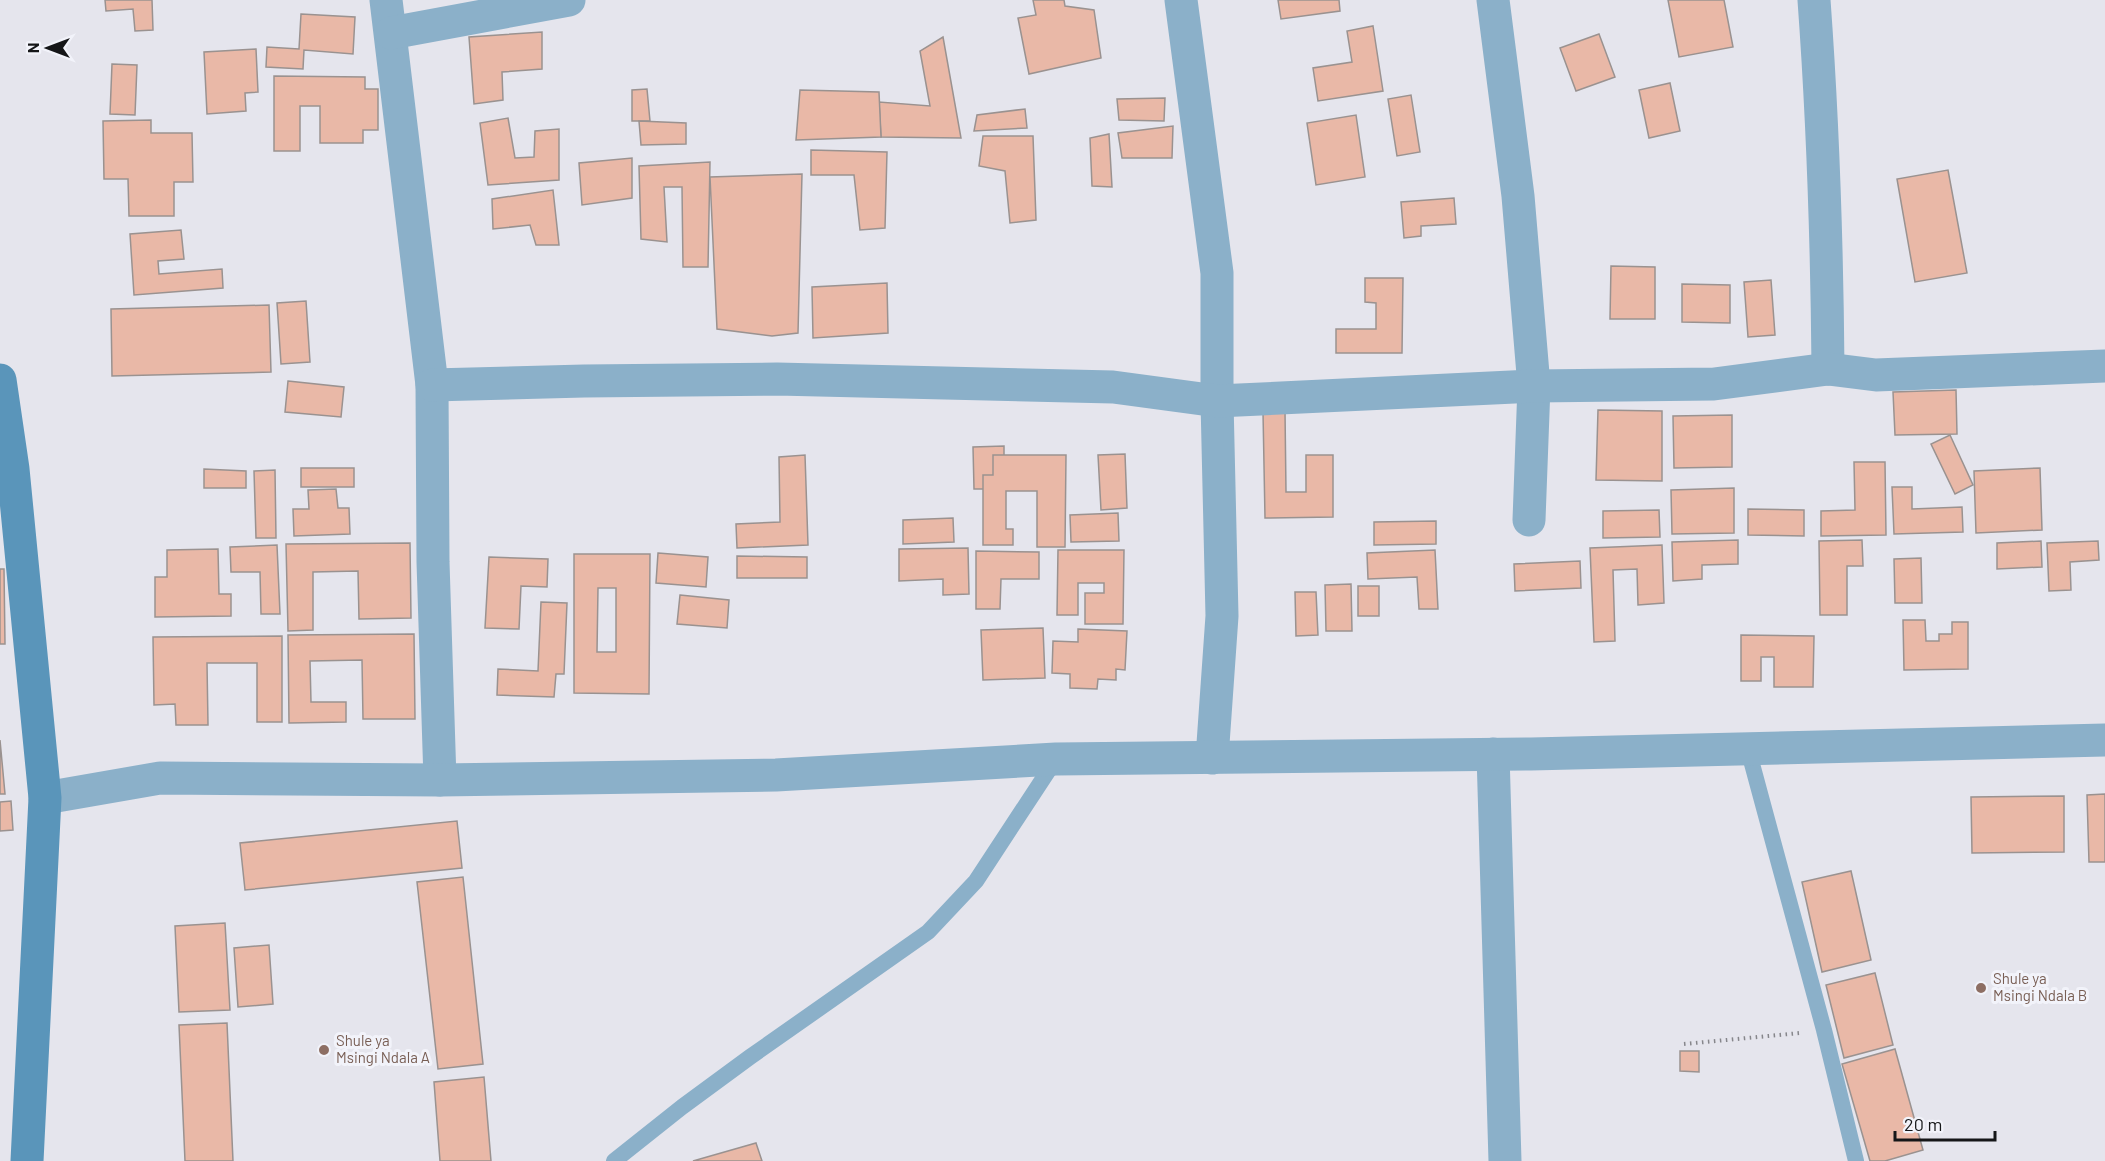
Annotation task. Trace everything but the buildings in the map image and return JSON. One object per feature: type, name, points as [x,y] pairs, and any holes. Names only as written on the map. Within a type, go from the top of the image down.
[{"type":"street","points":[[386,0],[392,33],[432,385],[433,562],[440,780]]},
{"type":"street","points":[[392,33],[569,0]]},
{"type":"street","points":[[1181,0],[1217,273],[1217,401],[1222,616],[1212,758]]},
{"type":"street","points":[[1493,0],[1518,196],[1534,386],[1529,520]]},
{"type":"street","points":[[1814,0],[1821,86],[1827,232],[1828,369]]},
{"type":"street","points":[[432,385],[584,381],[800,380],[1113,387],[1217,401],[1534,386],[1714,384],[1828,369],[1876,375],[2105,366]]},
{"type":"street","points":[[0,380],[13,469],[45,798],[27,1161]]},
{"type":"street","points":[[45,798],[160,778],[440,780],[776,775],[1056,759],[1493,754],[2105,740]]},
{"type":"street","points":[[1493,754],[1505,1161]]},
{"type":"lane","points":[[1748,749],[1824,1030],[1856,1161]]},
{"type":"lane","points":[[614,1161],[750,1057],[928,932],[976,881],[1056,759]]},
{"type":"path","points":[[1684,1044],[1824,1030]]},
{"type":"place","name":"Shule ya Msingi Ndala B","points":[[1981,988]]},
{"type":"place","name":"Shule ya Msingi Ndala A","points":[[324,1050]]}]
